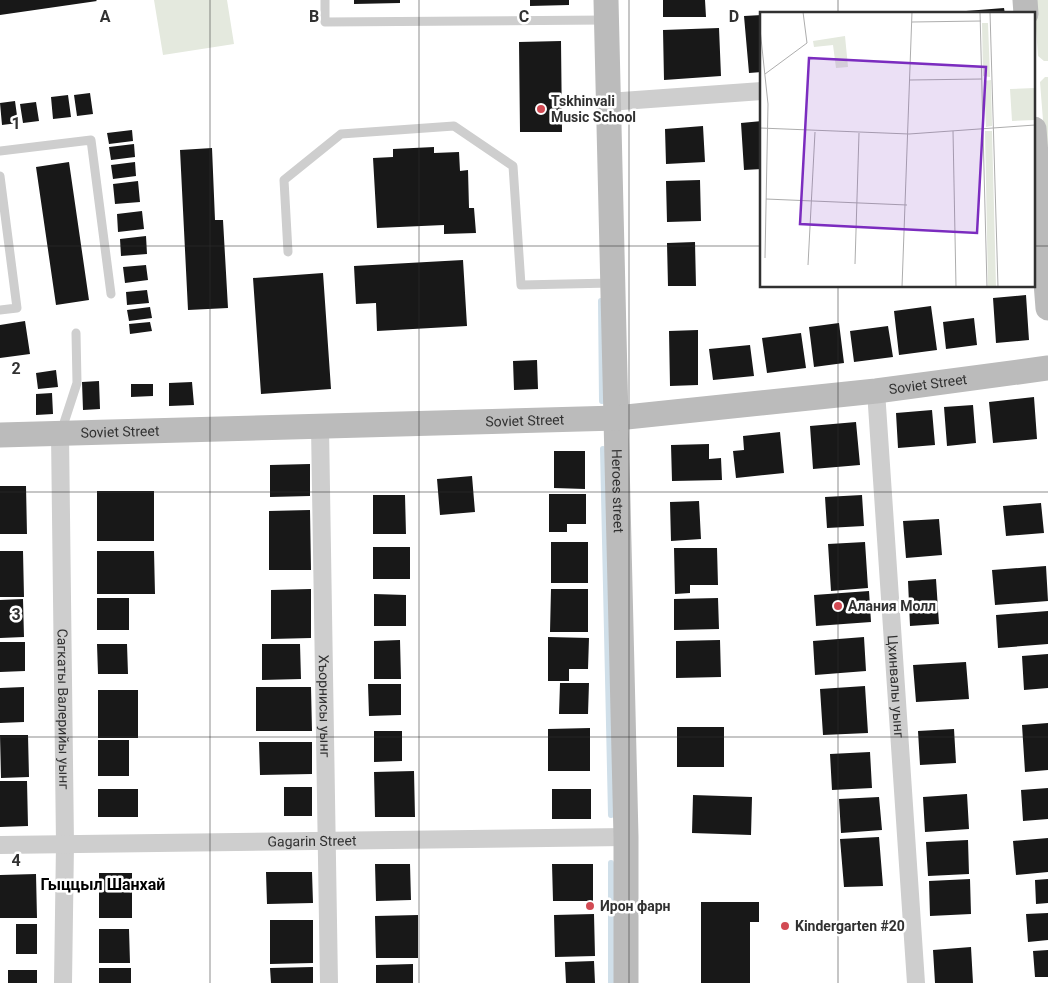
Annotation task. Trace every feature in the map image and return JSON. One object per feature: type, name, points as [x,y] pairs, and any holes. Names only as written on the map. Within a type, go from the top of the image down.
[{"type":"street","name":"Heroes street","points":[[606,10],[626,837],[626,983]]},
{"type":"street","points":[[608,102],[760,91]]},
{"type":"street","points":[[1036,155],[1048,308]]},
{"type":"street","name":"Soviet Street","points":[[0,434],[60,434],[617,418],[876,391],[1048,368]]},
{"type":"street","name":"Цхинвалы уынг","points":[[876,391],[916,983]]},
{"type":"street","name":"Хъорнисы уынг","points":[[320,427],[330,983]]},
{"type":"street","name":"Сагкаты Валерийы уынг","points":[[60,434],[65,844],[63,983]]},
{"type":"street","name":"Gagarin Street","points":[[0,845],[626,837]]},
{"type":"lane","points":[[325,0],[325,22],[606,10]]},
{"type":"lane","points":[[288,252],[284,180],[341,134],[454,126],[514,166],[521,285],[614,283]]},
{"type":"lane","points":[[0,151],[92,140],[111,294]]},
{"type":"lane","points":[[0,176],[17,308],[0,310]]},
{"type":"lane","points":[[60,434],[77,383],[76,333]]},
{"type":"shaded area","points":[[154,0],[227,0],[234,44],[163,55]]},
{"type":"shaded area","points":[[1034,0],[1048,0],[1048,61],[1044,61],[1038,56]]},
{"type":"shaded area","points":[[1045,77],[1048,77],[1048,184],[1040,82]]},
{"type":"building","points":[[0,0],[96,0],[97,1],[0,15]]},
{"type":"building","points":[[354,0],[400,0],[400,3],[354,4]]},
{"type":"building","points":[[530,0],[569,0],[569,5],[530,6]]},
{"type":"building","points":[[663,0],[705,0],[706,17],[663,17]]},
{"type":"building","points":[[1004,8],[1005,12],[966,12]]},
{"type":"building","points":[[760,15],[760,72],[749,73],[744,16]]},
{"type":"building","points":[[719,28],[721,76],[664,80],[663,30]]},
{"type":"building","name":"Tskhinvali Music School","points":[[561,41],[562,132],[520,132],[519,42]]},
{"type":"building","points":[[90,93],[93,114],[77,116],[74,95]]},
{"type":"building","points":[[68,95],[71,117],[53,119],[51,97]]},
{"type":"building","points":[[15,101],[18,123],[2,125],[0,103]]},
{"type":"building","points":[[36,102],[39,121],[23,123],[20,104]]},
{"type":"building","points":[[760,121],[760,169],[744,170],[741,123]]},
{"type":"building","points":[[703,126],[705,162],[666,164],[665,129]]},
{"type":"building","points":[[132,130],[133,141],[109,144],[107,133]]},
{"type":"building","points":[[134,144],[135,157],[111,160],[109,147]]},
{"type":"building","points":[[434,147],[434,153],[459,152],[460,171],[468,170],[469,208],[474,208],[476,233],[444,234],[444,225],[377,228],[373,158],[393,157],[393,149]]},
{"type":"building","points":[[212,148],[215,220],[223,220],[228,308],[188,310],[180,150]]},
{"type":"building","points":[[69,162],[89,300],[56,305],[36,167]]},
{"type":"building","points":[[135,162],[136,176],[113,179],[111,165]]},
{"type":"building","points":[[700,180],[701,221],[667,222],[666,181]]},
{"type":"building","points":[[138,181],[140,202],[115,204],[113,184]]},
{"type":"building","points":[[142,211],[144,229],[118,232],[117,214]]},
{"type":"building","points":[[146,236],[147,254],[121,256],[120,239]]},
{"type":"building","points":[[695,242],[696,286],[668,286],[667,243]]},
{"type":"building","points":[[463,260],[467,326],[377,331],[376,303],[356,304],[354,266]]},
{"type":"building","points":[[146,265],[148,280],[125,283],[123,267]]},
{"type":"building","points":[[323,273],[331,389],[261,394],[253,278]]},
{"type":"building","points":[[147,290],[149,303],[127,305],[126,292]]},
{"type":"building","points":[[1026,295],[1029,340],[996,343],[993,298]]},
{"type":"building","points":[[931,306],[937,350],[899,355],[894,311]]},
{"type":"building","points":[[150,307],[152,318],[129,321],[127,310]]},
{"type":"building","points":[[974,318],[977,345],[946,349],[943,322]]},
{"type":"building","points":[[25,321],[30,354],[0,358],[0,325]]},
{"type":"building","points":[[150,322],[152,331],[130,334],[129,324]]},
{"type":"building","points":[[839,323],[844,363],[814,367],[809,327]]},
{"type":"building","points":[[888,326],[893,357],[854,362],[850,331]]},
{"type":"building","points":[[698,330],[698,385],[670,386],[669,331]]},
{"type":"building","points":[[801,333],[806,368],[767,373],[762,338]]},
{"type":"building","points":[[750,345],[754,376],[713,380],[709,349]]},
{"type":"building","points":[[537,360],[538,389],[514,390],[513,361]]},
{"type":"building","points":[[56,370],[58,387],[38,389],[36,373]]},
{"type":"building","points":[[99,381],[100,409],[83,410],[82,382]]},
{"type":"building","points":[[192,382],[194,405],[169,406],[169,383]]},
{"type":"building","points":[[131,384],[153,384],[153,396],[131,397]]},
{"type":"building","points":[[52,393],[53,414],[36,415],[36,394]]},
{"type":"building","points":[[1034,397],[1037,439],[993,443],[989,402]]},
{"type":"building","points":[[973,405],[976,443],[947,446],[944,407]]},
{"type":"building","points":[[932,410],[935,445],[898,448],[896,413]]},
{"type":"building","points":[[856,422],[860,465],[813,469],[810,426]]},
{"type":"building","points":[[780,432],[784,473],[736,478],[733,451],[744,450],[743,436]]},
{"type":"building","points":[[709,444],[709,459],[721,458],[722,480],[672,481],[671,445]]},
{"type":"building","points":[[554,451],[585,451],[585,489],[554,488]]},
{"type":"building","points":[[310,464],[310,496],[270,497],[270,465]]},
{"type":"building","points":[[472,476],[475,512],[440,515],[437,479]]},
{"type":"building","points":[[0,486],[26,486],[27,534],[0,534]]},
{"type":"building","points":[[97,491],[154,491],[154,541],[97,541]]},
{"type":"building","points":[[549,494],[586,494],[586,524],[567,524],[567,532],[549,532]]},
{"type":"building","points":[[373,495],[405,495],[406,534],[373,534]]},
{"type":"building","points":[[862,495],[864,526],[827,528],[825,497]]},
{"type":"building","points":[[699,501],[701,539],[671,541],[670,502]]},
{"type":"building","points":[[1041,503],[1044,533],[1006,536],[1003,506]]},
{"type":"building","points":[[310,510],[311,570],[269,570],[269,511]]},
{"type":"building","points":[[939,519],[942,555],[906,558],[903,521]]},
{"type":"building","points":[[551,542],[588,542],[588,583],[551,583]]},
{"type":"building","points":[[865,542],[868,588],[831,591],[828,544]]},
{"type":"building","points":[[373,547],[410,547],[410,579],[373,579]]},
{"type":"building","points":[[674,548],[717,548],[718,585],[690,585],[690,593],[675,594]]},
{"type":"building","points":[[0,551],[23,551],[24,597],[0,597]]},
{"type":"building","points":[[97,551],[154,551],[155,594],[97,594]]},
{"type":"building","points":[[1046,566],[1048,601],[995,605],[992,570]]},
{"type":"building","points":[[936,579],[939,624],[910,626],[908,581]]},
{"type":"building","points":[[311,589],[311,638],[271,639],[271,590]]},
{"type":"building","points":[[551,589],[588,589],[588,632],[550,632]]},
{"type":"building","points":[[869,591],[871,622],[816,626],[814,595]]},
{"type":"building","points":[[374,594],[406,595],[406,626],[374,626]]},
{"type":"building","points":[[97,598],[129,598],[129,630],[97,630]]},
{"type":"building","points":[[718,598],[719,629],[674,630],[674,599]]},
{"type":"building","points":[[23,599],[24,637],[0,638],[0,600]]},
{"type":"building","points":[[1048,611],[1048,644],[998,648],[996,615]]},
{"type":"building","points":[[548,637],[589,638],[588,669],[569,669],[569,681],[548,681]]},
{"type":"building","points":[[864,637],[866,671],[815,675],[813,641]]},
{"type":"building","points":[[400,640],[401,679],[374,679],[374,641]]},
{"type":"building","points":[[720,640],[721,677],[676,678],[676,641]]},
{"type":"building","points":[[0,642],[25,642],[25,671],[0,672]]},
{"type":"building","points":[[97,644],[127,644],[128,674],[98,674]]},
{"type":"building","points":[[262,644],[300,644],[301,679],[262,680]]},
{"type":"building","points":[[1048,654],[1048,688],[1024,690],[1022,656]]},
{"type":"building","points":[[966,662],[969,699],[916,702],[913,665]]},
{"type":"building","points":[[560,683],[589,683],[588,714],[559,714]]},
{"type":"building","points":[[368,684],[401,684],[401,715],[369,716]]},
{"type":"building","points":[[865,686],[868,733],[823,735],[820,689]]},
{"type":"building","points":[[24,687],[24,722],[0,723],[0,688]]},
{"type":"building","points":[[256,687],[311,687],[312,731],[256,731]]},
{"type":"building","points":[[98,690],[138,690],[138,738],[98,738]]},
{"type":"building","points":[[1048,723],[1048,770],[1025,772],[1022,725]]},
{"type":"building","points":[[677,727],[724,727],[724,767],[677,767]]},
{"type":"building","points":[[590,728],[590,771],[548,771],[548,729]]},
{"type":"building","points":[[954,729],[956,763],[920,765],[918,731]]},
{"type":"building","points":[[374,731],[402,731],[402,761],[374,762]]},
{"type":"building","points":[[0,735],[28,735],[29,777],[1,778]]},
{"type":"building","points":[[98,740],[129,740],[129,776],[98,776]]},
{"type":"building","points":[[259,742],[312,742],[312,774],[260,775]]},
{"type":"building","points":[[870,752],[872,788],[832,790],[830,754]]},
{"type":"building","points":[[414,771],[415,817],[375,817],[374,772]]},
{"type":"building","points":[[0,781],[27,781],[28,826],[0,827]]},
{"type":"building","points":[[284,787],[312,787],[312,816],[284,816]]},
{"type":"building","points":[[1048,788],[1048,819],[1023,821],[1021,790]]},
{"type":"building","points":[[98,789],[138,789],[138,817],[98,817]]},
{"type":"building","points":[[552,789],[591,789],[591,819],[552,819]]},
{"type":"building","points":[[967,794],[969,829],[925,832],[923,797]]},
{"type":"building","points":[[693,795],[752,797],[751,835],[692,833]]},
{"type":"building","points":[[879,797],[882,830],[841,833],[839,799]]},
{"type":"building","points":[[879,837],[883,886],[844,887],[840,839]]},
{"type":"building","points":[[1048,838],[1048,872],[1016,875],[1013,841]]},
{"type":"building","points":[[968,840],[969,874],[928,876],[926,842]]},
{"type":"building","points":[[375,864],[410,864],[411,900],[376,901]]},
{"type":"building","points":[[552,864],[593,864],[593,901],[553,901]]},
{"type":"building","points":[[266,872],[312,872],[313,903],[267,904]]},
{"type":"building","points":[[99,873],[132,873],[132,918],[99,918]]},
{"type":"building","points":[[36,874],[37,918],[0,918],[0,875]]},
{"type":"building","points":[[970,879],[971,914],[930,916],[929,881]]},
{"type":"building","points":[[1048,879],[1048,903],[1036,904],[1035,880]]},
{"type":"building","points":[[701,902],[759,902],[759,922],[750,922],[750,983],[701,983]]},
{"type":"building","points":[[1048,913],[1048,940],[1028,942],[1026,914]]},
{"type":"building","points":[[594,914],[595,956],[555,957],[554,915]]},
{"type":"building","points":[[418,915],[418,958],[376,958],[375,916]]},
{"type":"building","points":[[270,920],[313,920],[313,963],[270,964]]},
{"type":"building","points":[[16,924],[37,924],[37,954],[16,954]]},
{"type":"building","points":[[99,929],[129,929],[130,963],[99,963]]},
{"type":"building","points":[[971,947],[973,983],[935,983],[933,950]]},
{"type":"building","points":[[1048,950],[1048,977],[1035,977],[1033,951]]},
{"type":"building","points":[[594,961],[595,983],[566,983],[565,962]]},
{"type":"building","points":[[413,964],[413,983],[376,983],[376,965]]},
{"type":"building","points":[[313,967],[313,983],[271,983],[270,968]]},
{"type":"building","points":[[99,968],[131,968],[131,983],[99,983]]},
{"type":"building","points":[[8,970],[37,970],[37,983],[8,983]]},
{"type":"waterway","points":[[601,301],[602,401]]},
{"type":"waterway","points":[[603,449],[611,815]]},
{"type":"waterway","points":[[611,863],[611,983]]},
{"type":"place","name":"Tskhinvali Music School","points":[[541,109]]},
{"type":"place","name":"Алания Молл","points":[[838,606]]},
{"type":"place","name":"Ирон фарн","points":[[590,906]]},
{"type":"place","name":"Kindergarten #20","points":[[785,926]]},
{"type":"district","name":"Гыццыл Шанхай","points":[[103,884]]}]
